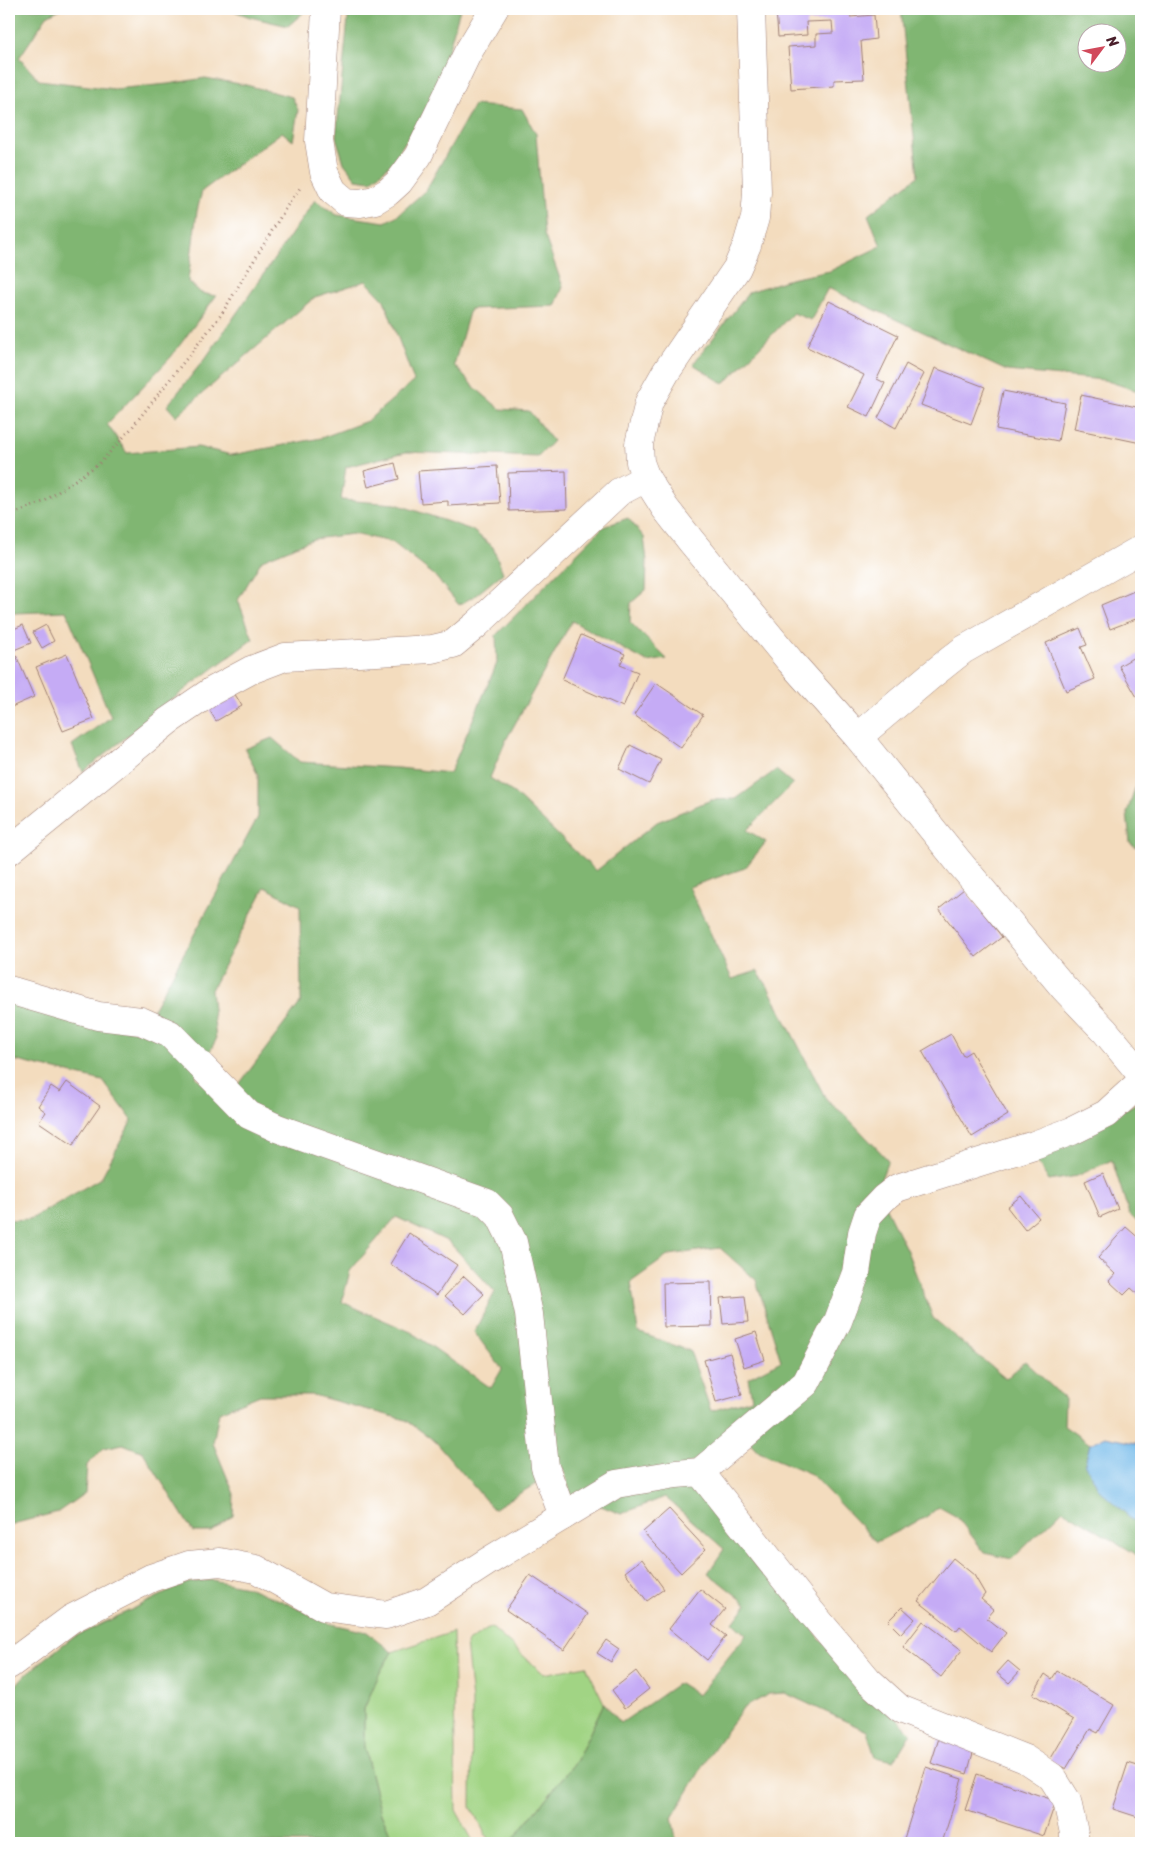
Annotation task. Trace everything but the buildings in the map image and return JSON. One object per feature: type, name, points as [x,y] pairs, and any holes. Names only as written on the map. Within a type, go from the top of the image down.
[{"type":"street","points":[[326,9],[319,141],[324,172],[333,191],[346,202],[360,203],[375,200],[388,192],[399,182],[418,156],[467,54],[494,9]]},
{"type":"street","points":[[751,9],[757,192],[755,218],[737,268],[666,372],[649,402],[639,444],[640,462],[646,478],[665,508],[691,541],[790,661],[858,737],[1064,988],[1105,1031],[1141,1074]]},
{"type":"street","points":[[9,851],[168,722],[212,692],[251,670],[285,656],[432,649],[453,644],[476,626],[619,492],[646,478]]},
{"type":"street","points":[[858,737],[963,650],[1141,549]]},
{"type":"street","points":[[9,990],[98,1016],[141,1021],[170,1034],[249,1115],[277,1128],[487,1203],[500,1216],[513,1242],[529,1314],[545,1467],[563,1516]]},
{"type":"street","points":[[9,1665],[71,1619],[151,1578],[189,1564],[220,1562],[256,1569],[324,1606],[386,1615],[427,1601],[486,1562],[616,1484],[700,1472],[806,1383],[838,1321],[856,1273],[862,1233],[868,1215],[884,1198],[897,1188],[1034,1145],[1072,1131],[1106,1114],[1141,1082]]},
{"type":"street","points":[[700,1472],[811,1612],[868,1680],[900,1709],[1025,1759],[1052,1777],[1067,1801],[1074,1833],[1074,1843]]},
{"type":"path","points":[[9,516],[45,501],[101,462],[130,430],[221,314],[287,206],[302,185],[324,172]]},
{"type":"green space","points":[[9,9],[60,9],[47,16],[19,58],[39,80],[114,89],[168,84],[205,78],[246,85],[292,97],[298,110],[293,141],[282,132],[202,191],[197,211],[188,281],[201,293],[216,296],[171,357],[107,424],[127,453],[198,447],[232,455],[321,438],[367,421],[414,381],[384,300],[366,281],[315,297],[176,416],[167,406],[207,356],[315,200],[337,215],[385,222],[398,215],[426,190],[474,105],[522,109],[536,134],[544,234],[563,287],[555,306],[470,309],[454,365],[472,385],[500,409],[529,411],[553,441],[538,457],[406,452],[346,467],[341,500],[396,504],[472,530],[493,547],[503,573],[476,595],[459,605],[434,575],[392,542],[353,534],[313,539],[262,560],[238,600],[253,639],[187,688],[83,772],[72,745],[111,717],[66,611],[15,613],[9,615]]},
{"type":"green space","points":[[229,9],[304,9],[303,13],[288,26],[250,17]]},
{"type":"green space","points":[[349,9],[460,9],[447,55],[427,108],[391,164],[371,181],[356,179],[344,163],[336,137]]},
{"type":"green space","points":[[901,9],[1141,9],[1141,262],[1136,266],[1141,284],[1141,392],[1104,380],[1007,371],[828,288],[811,320],[793,313],[724,384],[693,364],[749,292],[790,279],[830,271],[881,246],[868,215],[918,176]]},
{"type":"green space","points":[[628,518],[644,537],[647,561],[646,590],[631,603],[630,622],[667,659],[647,662],[572,621],[506,740],[490,778],[514,793],[596,871],[657,822],[711,800],[736,799],[776,770],[793,784],[747,830],[766,842],[745,868],[689,887],[732,979],[757,971],[767,985],[827,1101],[844,1114],[888,1160],[877,1190],[907,1251],[933,1318],[1006,1379],[1025,1361],[1065,1399],[1064,1426],[1090,1444],[1085,1463],[1141,1527],[1141,1559],[1063,1510],[1012,1559],[985,1553],[957,1517],[939,1507],[926,1517],[876,1542],[811,1474],[759,1452],[738,1430],[688,1465],[825,1645],[911,1733],[894,1761],[875,1757],[867,1731],[785,1693],[769,1694],[742,1709],[712,1751],[672,1818],[677,1843],[510,1843],[577,1760],[604,1703],[621,1723],[679,1683],[698,1695],[746,1635],[733,1623],[747,1604],[708,1573],[724,1549],[665,1497],[621,1514],[571,1494],[563,1468],[493,1509],[436,1442],[406,1420],[313,1395],[260,1395],[219,1412],[213,1443],[234,1494],[233,1516],[211,1532],[193,1532],[143,1452],[123,1444],[104,1448],[87,1465],[85,1493],[58,1512],[9,1525],[9,1220],[31,1219],[101,1178],[132,1120],[103,1081],[9,1059],[9,1004],[141,1032],[258,817],[258,775],[245,749],[272,738],[300,762],[450,773],[497,663],[496,635],[603,527]],"holes":[[[265,887],[300,906],[301,1002],[225,1103],[196,1077],[216,1040],[211,990]],[[396,1217],[449,1242],[495,1292],[474,1332],[502,1369],[491,1388],[411,1332],[342,1302],[350,1271]],[[720,1248],[756,1280],[781,1361],[748,1378],[752,1399],[711,1411],[690,1351],[638,1332],[631,1282],[669,1255]]]},
{"type":"green space","points":[[1141,769],[1141,850],[1130,843],[1127,813]]},
{"type":"green space","points":[[1135,1104],[1141,1105],[1141,1226],[1129,1214],[1112,1160],[1077,1176],[1049,1181],[1034,1157]]},
{"type":"green space","points":[[212,1580],[247,1587],[282,1601],[327,1623],[367,1632],[392,1652],[380,1672],[364,1709],[364,1747],[381,1813],[394,1843],[9,1843],[9,1693],[25,1675],[70,1639],[187,1583]]},
{"type":"green space","points":[[491,1627],[544,1674],[586,1666],[604,1703],[577,1760],[510,1843],[490,1843],[471,1807],[472,1701],[466,1643]]},
{"type":"green space","points":[[453,1632],[456,1810],[474,1843],[394,1843],[381,1813],[364,1747],[364,1709],[380,1672],[392,1652]]},
{"type":"water","points":[[1105,1437],[1141,1444],[1141,1527],[1099,1490],[1085,1463],[1090,1444]]}]
